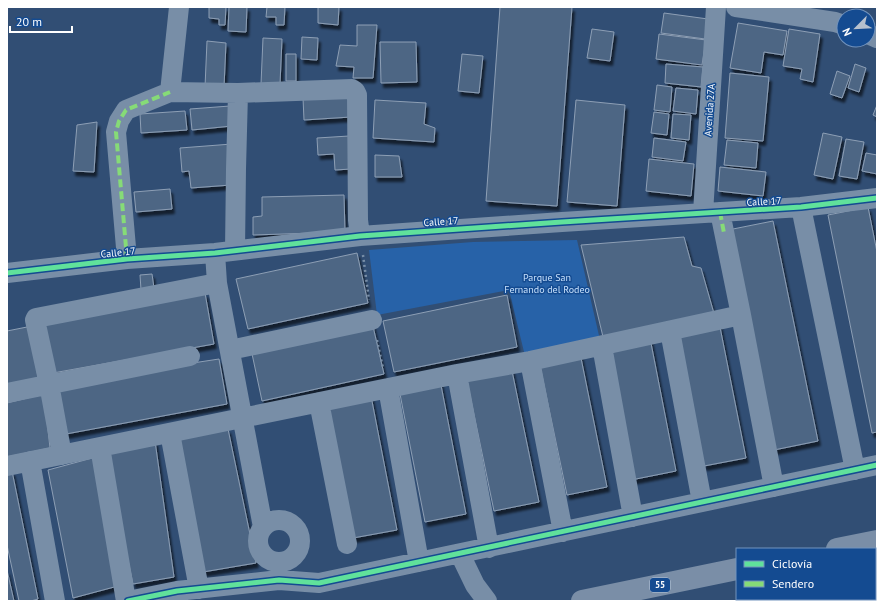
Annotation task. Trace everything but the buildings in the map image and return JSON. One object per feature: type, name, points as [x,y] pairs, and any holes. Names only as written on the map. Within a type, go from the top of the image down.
[{"type":"highway","points":[[842,548],[877,541]]},
{"type":"highway","name":"55","points":[[582,601],[736,570]]},
{"type":"street","points":[[170,92],[179,7]]},
{"type":"street","name":"Avenida 27A","points":[[716,7],[711,213],[724,233],[774,487]]},
{"type":"street","points":[[736,7],[836,17]]},
{"type":"street","points":[[127,259],[116,132],[118,121],[126,110],[170,92],[238,93],[352,89],[356,91],[358,220],[360,236]]},
{"type":"street","points":[[236,250],[238,93]]},
{"type":"street","name":"Calle 17","points":[[7,273],[127,259],[214,253],[360,236],[801,208],[877,198]]},
{"type":"street","points":[[801,208],[855,470]]},
{"type":"street","points":[[214,253],[217,283],[263,527]]},
{"type":"street","points":[[62,455],[49,384],[34,320],[36,318],[217,283]]},
{"type":"street","points":[[7,466],[457,374],[530,361],[741,315]]},
{"type":"street","points":[[230,350],[372,320]]},
{"type":"street","points":[[670,331],[702,502]]},
{"type":"street","points":[[602,346],[633,517]]},
{"type":"street","points":[[7,393],[190,356]]},
{"type":"street","points":[[530,361],[563,532]]},
{"type":"street","points":[[457,374],[489,548]]},
{"type":"street","points":[[388,388],[419,562]]},
{"type":"street","points":[[319,402],[347,544]]},
{"type":"street","points":[[170,432],[199,589]]},
{"type":"street","points":[[100,447],[127,601],[177,591],[279,580],[319,583],[877,465]]},
{"type":"street","points":[[30,461],[55,601]]},
{"type":"street","points":[[460,554],[475,585],[487,601]]},
{"type":"green space","name":"Parque San Fernando del Rodeo","points":[[577,240],[600,340],[525,356],[509,290],[377,315],[369,250],[473,242]]},
{"type":"marked path","points":[[127,259],[116,132],[119,121],[126,110],[170,92]]},
{"type":"marked path","points":[[720,212],[724,233]]},
{"type":"cycle path","points":[[7,273],[127,259],[215,253],[360,236],[801,207],[877,198]]},
{"type":"cycle path","points":[[128,601],[177,591],[279,580],[319,583],[877,465]]}]
